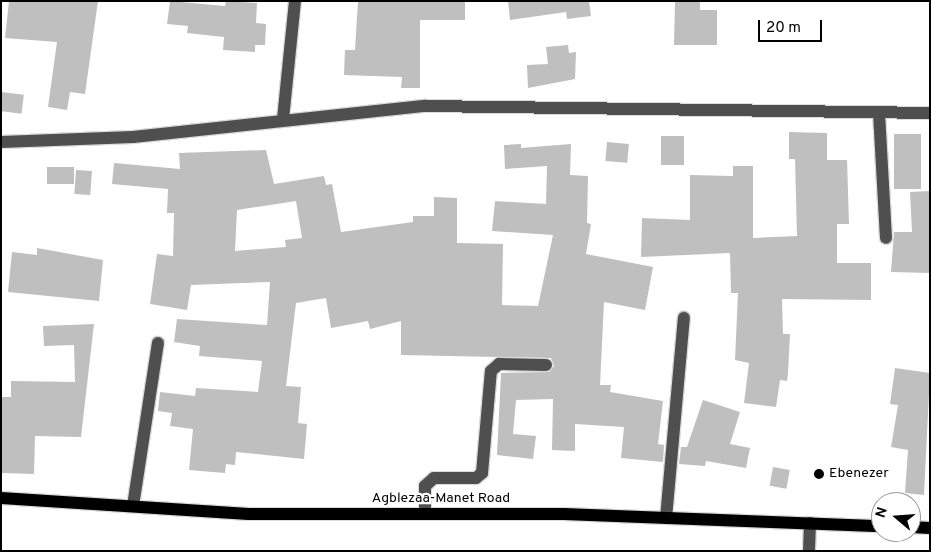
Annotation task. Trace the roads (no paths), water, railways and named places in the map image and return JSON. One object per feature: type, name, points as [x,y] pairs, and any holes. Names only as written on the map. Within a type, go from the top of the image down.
[{"type":"main road","name":"Agblezaa-Manet Road","points":[[1,498],[248,514],[425,514],[666,518],[871,526]]},
{"type":"street","points":[[283,119],[295,1]]},
{"type":"street","points":[[1,142],[133,137],[283,119],[425,106],[930,113]]},
{"type":"street","points":[[879,113],[886,238]]},
{"type":"street","points":[[666,518],[684,318]]},
{"type":"street","points":[[133,506],[158,343]]},
{"type":"street","points":[[425,514],[425,486],[434,478],[476,478],[482,474],[491,371],[499,364],[546,365]]},
{"type":"street","points":[[809,551],[810,523]]},
{"type":"place","name":"Ebenezer","points":[[819,474]]}]
